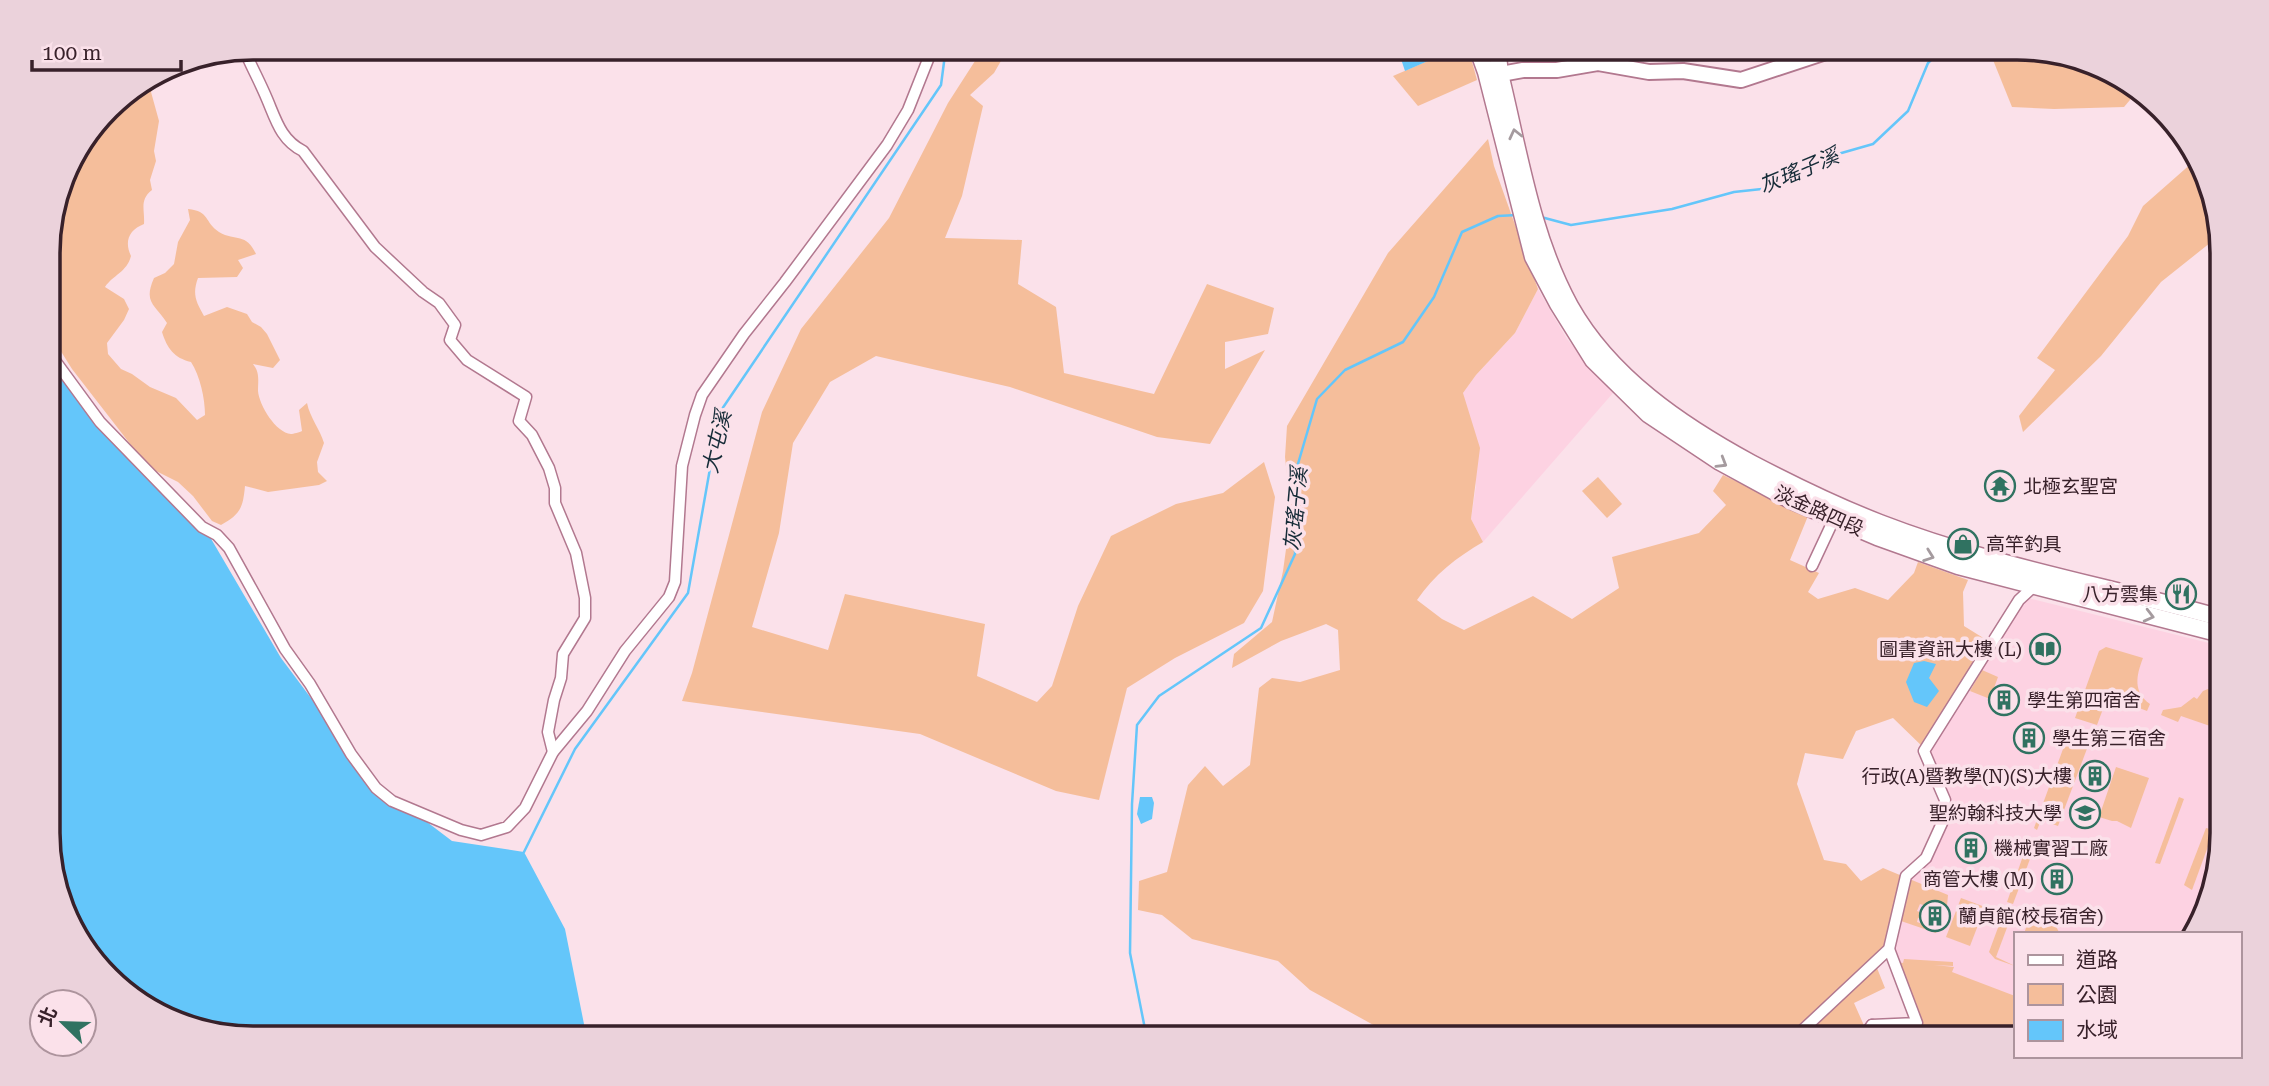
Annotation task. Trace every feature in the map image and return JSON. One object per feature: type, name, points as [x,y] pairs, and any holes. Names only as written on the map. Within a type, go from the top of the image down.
[{"type":"main road","points":[[1485,60],[1494,75],[1522,195]]},
{"type":"main road","points":[[1496,60],[1494,75],[1498,122],[1533,232]]},
{"type":"main road","name":"淡金路四段","points":[[1533,232],[1533,257],[1593,360],[1648,414],[1720,462],[1790,500],[1958,566],[2035,579],[2210,616]]},
{"type":"main road","name":"淡金路四段","points":[[1533,232],[1571,307],[1604,352],[1637,387],[1678,420],[1728,450],[1838,506],[1882,524],[2035,579],[2210,631]]},
{"type":"street","points":[[249,60],[284,137],[292,146],[303,151],[375,247],[422,292],[439,303],[455,325],[450,340],[467,360],[526,397],[519,421],[533,435],[549,468],[555,488],[555,503],[576,553],[586,618],[564,654],[548,732],[553,752]]},
{"type":"street","points":[[60,367],[100,422],[202,527],[217,535],[229,548],[285,649],[310,684],[351,754],[376,788],[392,801],[461,830],[481,835],[507,827],[525,808],[553,752],[587,711],[625,650],[669,597],[675,582],[682,466],[702,395],[744,334],[887,145],[908,110],[928,60]]},
{"type":"street","points":[[1494,75],[1523,70],[1558,70],[1598,63],[1649,72],[1683,71],[1741,79],[1800,60]]},
{"type":"street","points":[[1812,566],[1834,519]]},
{"type":"street","points":[[1807,1026],[1889,949],[1906,876],[1926,858],[1942,823],[1945,800],[1924,751],[2035,579]]},
{"type":"street","points":[[1871,1026],[1917,1023],[1889,949]]},
{"type":"shaded area","points":[[1538,289],[1567,339],[1613,393],[1483,542],[1471,519],[1476,486],[1463,393],[1515,333]]},
{"type":"shaded area","name":"聖約翰科技大學","points":[[2024,597],[2210,643],[2209,846],[2203,883],[2183,932],[2014,932],[2014,1026],[1923,1026],[1915,1013],[1893,951],[1910,880],[1928,864],[1948,820],[1950,806],[1925,749]]},
{"type":"green space","points":[[976,60],[1002,60],[994,73],[970,95],[983,106],[962,196],[945,238],[1022,240],[1018,284],[1056,307],[1064,373],[1154,394],[1207,284],[1274,308],[1268,334],[1225,342],[1225,369],[1265,350],[1210,444],[1157,437],[1010,387],[876,356],[830,382],[793,443],[779,533],[752,627],[828,650],[845,594],[985,624],[977,676],[1037,702],[1052,686],[1078,606],[1111,536],[1176,504],[1223,493],[1264,462],[1275,497],[1263,591],[1244,623],[1175,658],[1127,688],[1099,800],[1056,791],[920,734],[682,701],[692,673],[762,412],[801,329],[889,218],[948,103]]},
{"type":"green space","points":[[1430,60],[1472,60],[1477,80],[1418,106],[1393,76]]},
{"type":"green space","points":[[1993,60],[2029,60],[2066,66],[2113,85],[2132,98],[2124,107],[2012,107]]},
{"type":"green space","points":[[154,86],[151,92],[159,121],[154,151],[156,161],[150,180],[152,190],[144,201],[144,224],[135,229],[129,237],[129,261],[105,287],[124,299],[129,309],[107,343],[108,354],[121,369],[150,387],[176,398],[197,420],[205,415],[201,387],[194,368],[191,362],[176,355],[166,343],[162,332],[167,323],[150,298],[154,278],[165,273],[174,264],[178,242],[190,220],[188,209],[200,212],[219,232],[244,240],[256,254],[238,260],[243,268],[237,277],[198,278],[195,293],[201,311],[204,316],[227,307],[247,314],[252,322],[267,334],[280,360],[273,368],[253,364],[258,374],[259,397],[274,424],[292,434],[302,431],[299,410],[307,403],[324,443],[317,462],[318,472],[327,481],[319,485],[268,492],[245,486],[240,509],[221,525],[212,521],[193,496],[178,482],[148,467],[60,350],[60,240],[66,203],[79,167],[99,135],[125,107]]},
{"type":"green space","points":[[1488,139],[1494,166],[1538,289],[1515,333],[1463,393],[1480,448],[1471,519],[1483,542],[1447,567],[1417,600],[1442,619],[1464,630],[1533,596],[1572,619],[1619,588],[1612,557],[1699,533],[1726,505],[1713,491],[1723,475],[1808,516],[1790,560],[1819,573],[1808,592],[1818,599],[1855,588],[1888,600],[1914,573],[1918,562],[1968,580],[1963,592],[1964,626],[1993,644],[1925,749],[1893,718],[1856,731],[1843,759],[1805,753],[1797,784],[1824,860],[1846,864],[1861,881],[1883,868],[1948,895],[1947,906],[1933,901],[1930,907],[1920,904],[1917,911],[1927,915],[1926,919],[1918,918],[1917,922],[1938,929],[1936,933],[1901,921],[1893,951],[1875,963],[1885,988],[1854,1003],[1864,1026],[1819,1026],[1814,1019],[1806,1026],[1375,1026],[1310,990],[1278,961],[1192,939],[1162,915],[1138,910],[1139,881],[1167,872],[1188,785],[1205,766],[1223,786],[1250,765],[1259,688],[1272,678],[1300,682],[1340,670],[1338,630],[1326,624],[1281,641],[1232,668],[1234,654],[1272,622],[1291,513],[1285,457],[1287,426],[1388,253]]},
{"type":"green space","points":[[2189,166],[2203,203],[2209,244],[2161,282],[2101,356],[2023,432],[2019,416],[2055,370],[2037,358],[2128,236],[2143,206]]},
{"type":"green space","points":[[1598,477],[1622,504],[1607,518],[1582,491]]},
{"type":"green space","points":[[2106,647],[2143,658],[2138,689],[2150,704],[2147,711],[2129,704],[2131,698],[2110,690],[2097,725],[2075,718],[2099,651]]},
{"type":"green space","points":[[1982,670],[1998,677],[1990,699],[1970,691]]},
{"type":"green space","points":[[2210,690],[2210,726],[2181,716],[2178,722],[2161,715],[2163,710],[2181,707],[2194,697],[2197,699],[2203,691]]},
{"type":"green space","points":[[2070,730],[2091,738],[2058,826],[2041,820],[2037,830],[2034,828]]},
{"type":"green space","points":[[2116,767],[2149,778],[2131,828],[2099,817]]},
{"type":"green space","points":[[2179,797],[2184,799],[2160,864],[2155,863]]},
{"type":"green space","points":[[2206,828],[2210,829],[2209,843],[2192,890],[2184,885]]},
{"type":"green space","points":[[2023,856],[2030,859],[2013,904],[2007,902]]},
{"type":"green space","points":[[1961,898],[1985,907],[1970,946],[1946,937]]},
{"type":"green space","points":[[2006,906],[2014,909],[1996,957],[2014,966],[1995,959],[1989,952]]},
{"type":"green space","points":[[2051,917],[2059,932],[2025,932],[2028,921],[2037,924]]},
{"type":"green space","points":[[1904,959],[1953,962],[1953,966],[1934,965],[1954,967],[1952,972],[2014,996],[2014,1026],[1923,1026],[1915,1013],[1897,962],[1903,963]]},
{"type":"water","points":[[1401,60],[1430,60],[1405,71]]},
{"type":"water","points":[[60,376],[96,425],[210,537],[281,658],[373,781],[452,841],[524,852],[565,929],[584,1026],[240,1026],[215,1023],[179,1012],[135,987],[116,970],[85,930],[66,883],[61,858]]},
{"type":"water","points":[[1924,661],[1936,664],[1929,678],[1939,691],[1927,707],[1914,702],[1906,682],[1914,663]]},
{"type":"water","points":[[1140,797],[1152,797],[1154,803],[1152,819],[1141,824],[1137,814]]},
{"type":"waterway","name":"大屯溪","points":[[524,852],[575,749],[688,593],[720,412],[941,85],[944,60]]},
{"type":"waterway","name":"灰瑤子溪","points":[[1541,217],[1571,225],[1672,209],[1734,192],[1771,188],[1817,160],[1873,144],[1908,111],[1931,60]]},
{"type":"waterway","name":"灰瑤子溪","points":[[1144,1026],[1130,953],[1132,804],[1137,725],[1159,696],[1261,628],[1295,554],[1295,474],[1317,399],[1345,370],[1403,342],[1434,297],[1462,232],[1498,216],[1517,215]]},
{"type":"place","name":"北極玄聖宮","points":[[2000,486]]},
{"type":"place","name":"高竿釣具","points":[[1963,544]]},
{"type":"place","name":"八方雲集","points":[[2181,594]]},
{"type":"place","name":"圖書資訊大樓 (L)","points":[[2045,649]]},
{"type":"place","name":"學生第四宿舍","points":[[2004,700]]},
{"type":"place","name":"學生第三宿舍","points":[[2029,738]]},
{"type":"place","name":"行政(A)暨教學(N)(S)大樓","points":[[2095,776]]},
{"type":"place","name":"聖約翰科技大學","points":[[2085,813]]},
{"type":"place","name":"機械實習工廠","points":[[1971,848]]},
{"type":"place","name":"商管大樓 (M)","points":[[2057,879]]},
{"type":"place","name":"蘭貞館(校長宿舍)","points":[[1935,916]]}]
